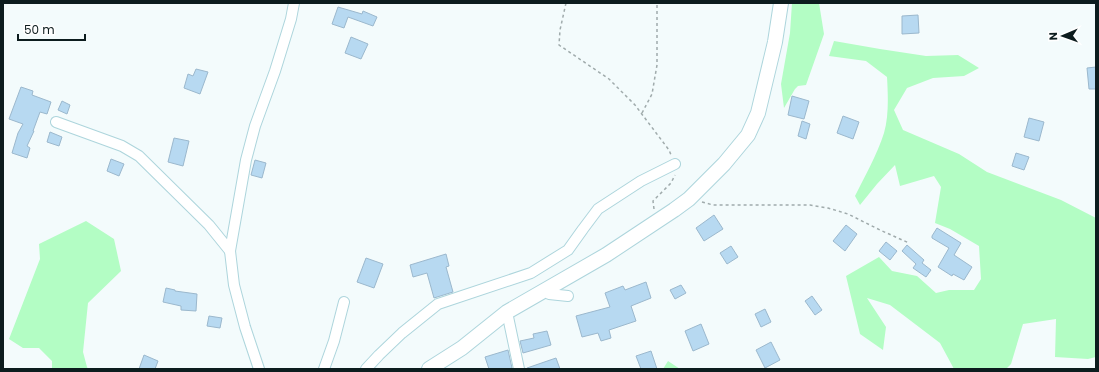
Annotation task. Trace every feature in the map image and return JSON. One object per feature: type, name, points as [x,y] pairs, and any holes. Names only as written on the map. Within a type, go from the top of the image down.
[{"type":"main road","points":[[429,369],[462,348],[507,312],[606,255],[656,222],[689,199],[724,164],[748,135],[758,113],[775,42],[780,3]]},
{"type":"street","points":[[259,369],[245,327],[234,286],[230,251],[245,166],[253,132],[275,71],[291,19],[294,3]]},
{"type":"street","points":[[56,122],[122,146],[139,156],[209,225],[230,251]]},
{"type":"street","points":[[366,369],[402,333],[438,304],[531,273],[568,250],[598,209],[641,181],[675,164]]},
{"type":"street","points":[[546,289],[549,294],[568,296]]},
{"type":"street","points":[[324,369],[334,341],[344,302]]},
{"type":"street","points":[[507,312],[519,369]]},
{"type":"path","points":[[566,3],[558,44],[609,79],[635,105],[669,150],[678,171],[671,183],[653,201],[656,222]]},
{"type":"path","points":[[642,113],[652,94],[657,65],[657,3]]},
{"type":"path","points":[[689,199],[713,205],[810,205],[828,208],[848,214],[909,243]]},
{"type":"green space","points":[[792,3],[819,3],[824,34],[806,85],[798,86],[795,89],[784,108],[781,84],[790,33]]},
{"type":"green space","points":[[834,41],[926,56],[958,55],[979,68],[964,76],[933,78],[907,88],[894,110],[903,130],[959,154],[987,172],[1061,200],[1096,218],[1096,357],[1088,359],[1055,357],[1056,319],[1023,324],[1011,364],[1006,369],[954,369],[940,343],[890,305],[867,298],[886,327],[883,350],[860,334],[846,276],[879,257],[892,271],[917,276],[936,293],[949,290],[974,290],[981,279],[979,246],[950,229],[935,223],[941,187],[934,176],[900,186],[895,165],[860,205],[855,196],[871,165],[886,126],[888,105],[887,77],[866,61],[829,56]]},
{"type":"green space","points":[[86,221],[114,239],[121,271],[88,303],[83,352],[88,369],[52,369],[52,361],[39,348],[23,348],[9,339],[40,259],[39,244]]},
{"type":"green space","points":[[668,361],[680,369],[663,369]]},
{"type":"building","points":[[338,7],[362,14],[363,11],[377,17],[373,26],[348,17],[344,28],[332,24]]},
{"type":"building","points":[[918,15],[919,33],[902,34],[902,16]]},
{"type":"building","points":[[351,37],[368,44],[361,59],[345,53]]},
{"type":"building","points":[[1096,67],[1096,89],[1089,89],[1087,68]]},
{"type":"building","points":[[196,69],[208,72],[200,94],[184,88],[188,74],[193,76]]},
{"type":"building","points":[[21,87],[33,91],[32,95],[51,102],[47,114],[40,112],[27,146],[30,148],[27,158],[12,153],[18,133],[23,124],[9,119]]},
{"type":"building","points":[[792,96],[809,101],[804,119],[788,115]]},
{"type":"building","points":[[62,101],[70,105],[67,114],[58,110]]},
{"type":"building","points":[[843,116],[859,122],[853,139],[837,133]]},
{"type":"building","points":[[1029,118],[1044,122],[1039,141],[1024,137]]},
{"type":"building","points":[[802,121],[810,124],[806,139],[798,136]]},
{"type":"building","points":[[50,132],[62,137],[59,146],[47,142]]},
{"type":"building","points":[[174,138],[189,141],[183,166],[168,162]]},
{"type":"building","points":[[1016,153],[1029,157],[1024,170],[1012,166]]},
{"type":"building","points":[[111,159],[124,164],[119,176],[107,171]]},
{"type":"building","points":[[255,160],[266,163],[262,178],[251,175]]},
{"type":"building","points":[[714,215],[723,229],[704,241],[696,228]]},
{"type":"building","points":[[846,225],[857,234],[845,251],[833,241]]},
{"type":"building","points":[[937,228],[961,243],[954,255],[972,267],[964,280],[953,274],[952,276],[938,267],[949,248],[932,238]]},
{"type":"building","points":[[886,242],[897,251],[890,260],[879,251]]},
{"type":"building","points":[[907,245],[924,260],[922,263],[931,270],[926,277],[913,268],[916,264],[902,251]]},
{"type":"building","points":[[731,246],[738,257],[727,264],[720,253]]},
{"type":"building","points":[[446,254],[449,266],[446,267],[453,292],[434,298],[427,273],[413,277],[410,265]]},
{"type":"building","points":[[366,258],[383,264],[374,288],[357,282]]},
{"type":"building","points":[[646,282],[651,298],[631,306],[636,321],[609,330],[611,338],[601,341],[598,333],[582,337],[576,316],[610,307],[605,293],[623,286],[625,290]]},
{"type":"building","points":[[681,285],[686,293],[675,299],[670,290]]},
{"type":"building","points":[[166,288],[175,291],[197,294],[196,311],[181,310],[181,306],[163,302]]},
{"type":"building","points":[[812,296],[822,310],[815,315],[805,301]]},
{"type":"building","points":[[765,309],[771,322],[761,327],[755,314]]},
{"type":"building","points":[[209,316],[222,318],[220,328],[207,326]]},
{"type":"building","points":[[701,324],[709,344],[693,351],[685,331]]},
{"type":"building","points":[[547,331],[551,345],[523,353],[520,341],[534,338],[533,334]]},
{"type":"building","points":[[771,342],[780,360],[765,368],[756,350]]},
{"type":"building","points":[[508,350],[512,368],[489,369],[485,357]]},
{"type":"building","points":[[651,351],[657,369],[641,369],[636,356]]},
{"type":"building","points":[[144,355],[158,361],[155,369],[139,369]]},
{"type":"building","points":[[556,358],[560,369],[527,369],[527,368]]}]
